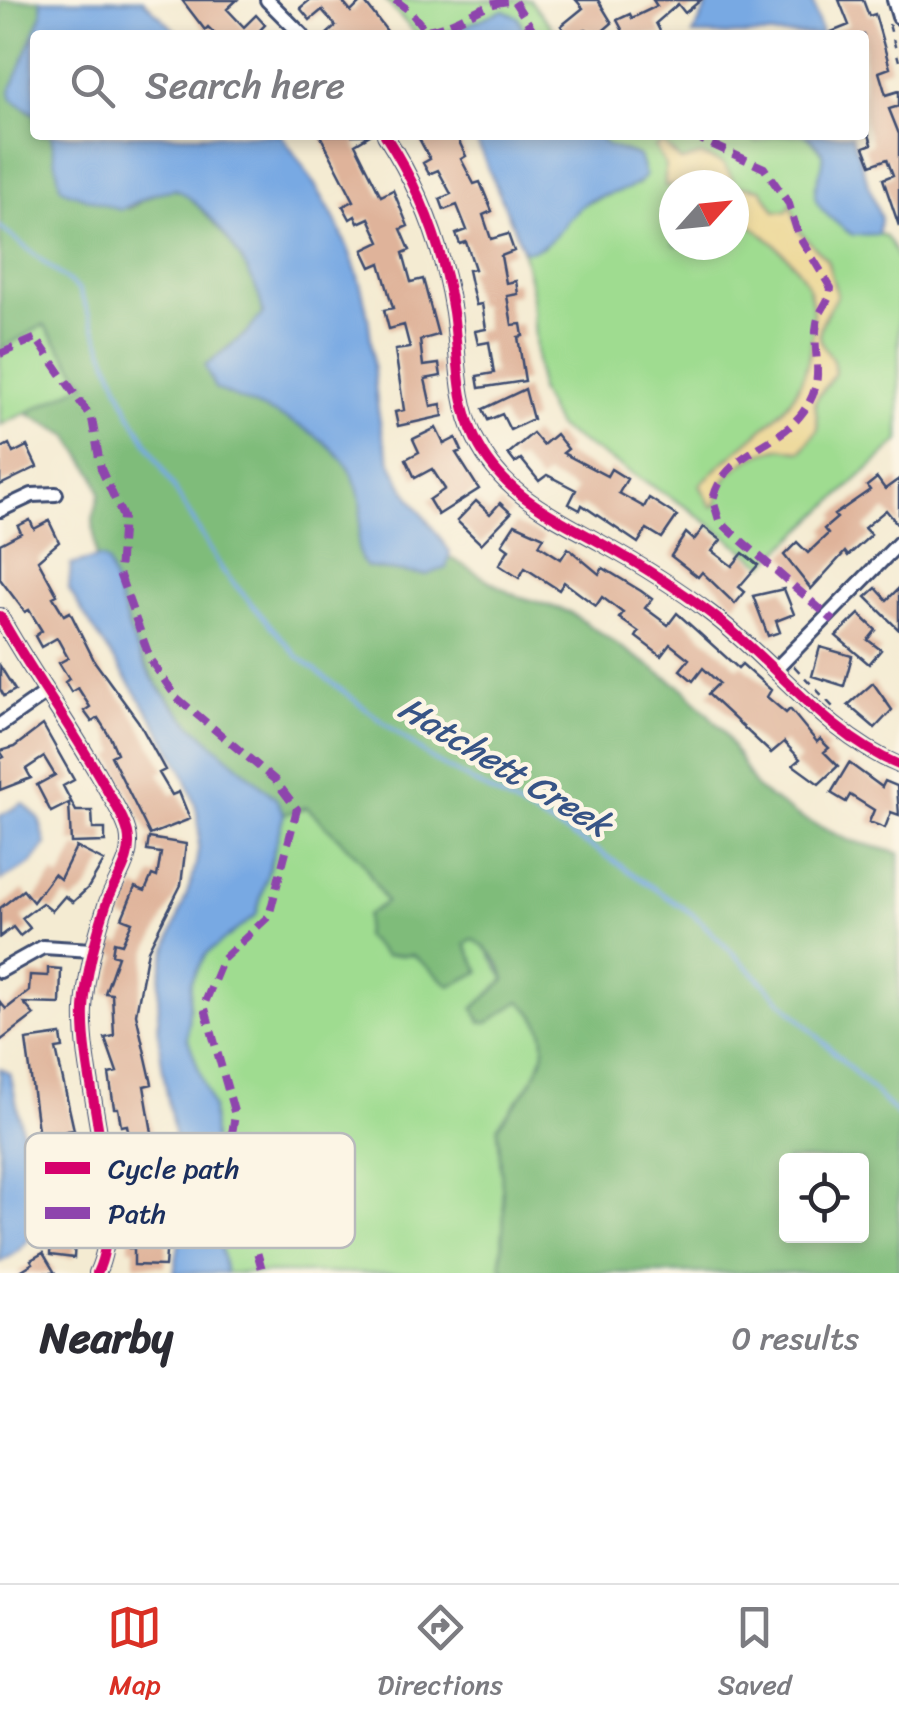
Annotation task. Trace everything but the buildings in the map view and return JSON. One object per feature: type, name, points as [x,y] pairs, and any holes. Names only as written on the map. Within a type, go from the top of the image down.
[{"type":"street","points":[[267,0],[297,30]]},
{"type":"street","points":[[893,16],[894,0]]},
{"type":"street","points":[[388,140],[416,188],[434,236],[452,310],[463,403],[474,436],[494,470],[526,500],[651,572],[777,668],[845,734],[899,765]]},
{"type":"street","points":[[0,510],[32,495],[56,494]]},
{"type":"street","points":[[777,668],[899,543]]},
{"type":"street","points":[[0,616],[94,768],[129,836],[126,862],[110,894],[92,950],[85,1034],[97,1133]]},
{"type":"street","points":[[0,724],[47,692]]},
{"type":"street","points":[[0,971],[43,946],[92,950]]},
{"type":"street","points":[[98,1273],[105,1248]]},
{"type":"path","points":[[893,16],[899,61]]},
{"type":"path","points":[[798,659],[795,671],[837,711]]},
{"type":"path","points":[[85,1126],[86,1133]]},
{"type":"green space","points":[[0,0],[41,0],[42,14],[36,30],[30,30],[30,48],[12,99],[30,112],[30,140],[52,140],[56,155],[129,209],[163,191],[185,193],[245,263],[263,313],[248,332],[205,365],[215,388],[306,429],[343,461],[355,481],[361,506],[359,553],[366,567],[426,575],[451,558],[512,594],[569,612],[684,689],[723,730],[756,788],[799,817],[848,840],[899,853],[899,1273],[510,1273],[501,1267],[504,1214],[498,1126],[540,1064],[543,1033],[520,1001],[489,1022],[481,1023],[474,1008],[505,980],[493,956],[472,939],[465,944],[480,972],[450,986],[413,955],[385,956],[364,936],[367,915],[386,902],[362,861],[307,807],[284,814],[276,799],[192,727],[157,684],[136,649],[107,562],[96,557],[93,519],[100,493],[95,476],[69,436],[26,413],[86,384],[44,325],[0,349]]},
{"type":"green space","points":[[385,0],[530,0],[554,30],[523,30],[520,20],[504,10],[460,30],[412,30]]},
{"type":"green space","points":[[601,140],[810,140],[823,161],[815,190],[821,208],[849,233],[887,238],[899,263],[899,441],[764,565],[688,508],[557,427],[539,390],[531,285],[522,249],[543,247],[582,205],[639,184],[645,175],[639,156]]},
{"type":"green space","points":[[44,325],[87,385],[0,425],[0,349]]},
{"type":"green space","points":[[307,807],[362,861],[386,902],[364,935],[385,955],[469,952],[465,943],[472,939],[485,946],[505,980],[474,1008],[507,1008],[520,1001],[543,1033],[540,1064],[498,1127],[504,1214],[501,1267],[510,1273],[226,1273],[221,1248],[355,1248],[355,1133],[213,1133],[212,1106],[187,1037],[191,981],[206,954],[256,915],[284,814]]},
{"type":"sand","points":[[663,143],[681,161],[701,155],[724,164],[727,170],[665,170],[655,147]]},
{"type":"sand","points":[[749,187],[761,189],[775,211],[787,211],[791,204],[798,230],[827,260],[837,295],[820,335],[835,373],[815,401],[818,429],[802,451],[781,449],[746,461],[722,484],[717,505],[711,506],[700,485],[785,407],[801,381],[811,347],[813,312],[806,282],[749,224]]},
{"type":"water","points":[[41,0],[143,0],[175,30],[35,30],[42,14]]},
{"type":"water","points":[[710,0],[812,0],[821,30],[695,30]]},
{"type":"water","points":[[503,10],[518,17],[523,30],[456,30]]},
{"type":"water","points":[[30,43],[30,111],[12,99],[10,92]]},
{"type":"water","points":[[52,140],[284,140],[322,197],[354,263],[367,312],[385,444],[403,487],[450,552],[446,568],[426,575],[366,567],[359,553],[361,506],[355,481],[343,460],[305,429],[215,388],[205,366],[248,332],[263,313],[243,262],[203,210],[176,189],[155,193],[120,210],[60,186]]},
{"type":"water","points":[[476,140],[601,140],[639,156],[645,175],[640,181],[587,202],[544,245],[524,251]]},
{"type":"water","points":[[811,140],[853,140],[881,219],[878,234],[853,235],[819,205],[815,193],[823,156]]},
{"type":"water","points":[[100,557],[107,562],[133,641],[157,685],[188,721],[276,799],[284,814],[256,915],[206,954],[191,981],[187,1037],[212,1106],[213,1133],[174,1133],[159,1033],[160,980],[198,850],[195,804],[156,723],[69,589],[71,565]]},
{"type":"water","points":[[23,803],[39,819],[46,844],[31,864],[0,881],[0,816]]},
{"type":"water","points":[[0,1068],[10,1074],[25,1147],[25,1243],[0,1262]]},
{"type":"water","points":[[178,1248],[221,1248],[226,1273],[174,1273]]},
{"type":"waterway","name":"Hatchett Creek","points":[[0,227],[79,290],[129,412],[223,571],[297,656],[433,760],[599,851],[694,915],[899,1116]]},
{"type":"marked path","points":[[395,0],[425,30]]},
{"type":"marked path","points":[[425,30],[491,5],[514,1],[533,30]]},
{"type":"marked path","points":[[702,140],[764,168],[789,204],[798,234],[831,288],[817,323],[817,378],[811,400],[792,424],[728,471],[713,500],[719,520],[834,621]]},
{"type":"marked path","points":[[0,354],[36,338],[92,419],[101,469],[123,517],[119,573],[151,661],[177,698],[275,780],[297,809],[269,916],[223,959],[204,1005],[235,1115],[232,1133]]},
{"type":"marked path","points":[[256,1248],[263,1273]]},
{"type":"cycle path","points":[[388,140],[409,176],[436,242],[449,288],[464,408],[475,438],[499,474],[529,501],[697,603],[847,735],[899,765]]},
{"type":"cycle path","points":[[0,616],[92,763],[128,833],[126,861],[106,905],[95,943],[84,1009],[99,1133]]},
{"type":"cycle path","points":[[97,1273],[104,1248]]}]
